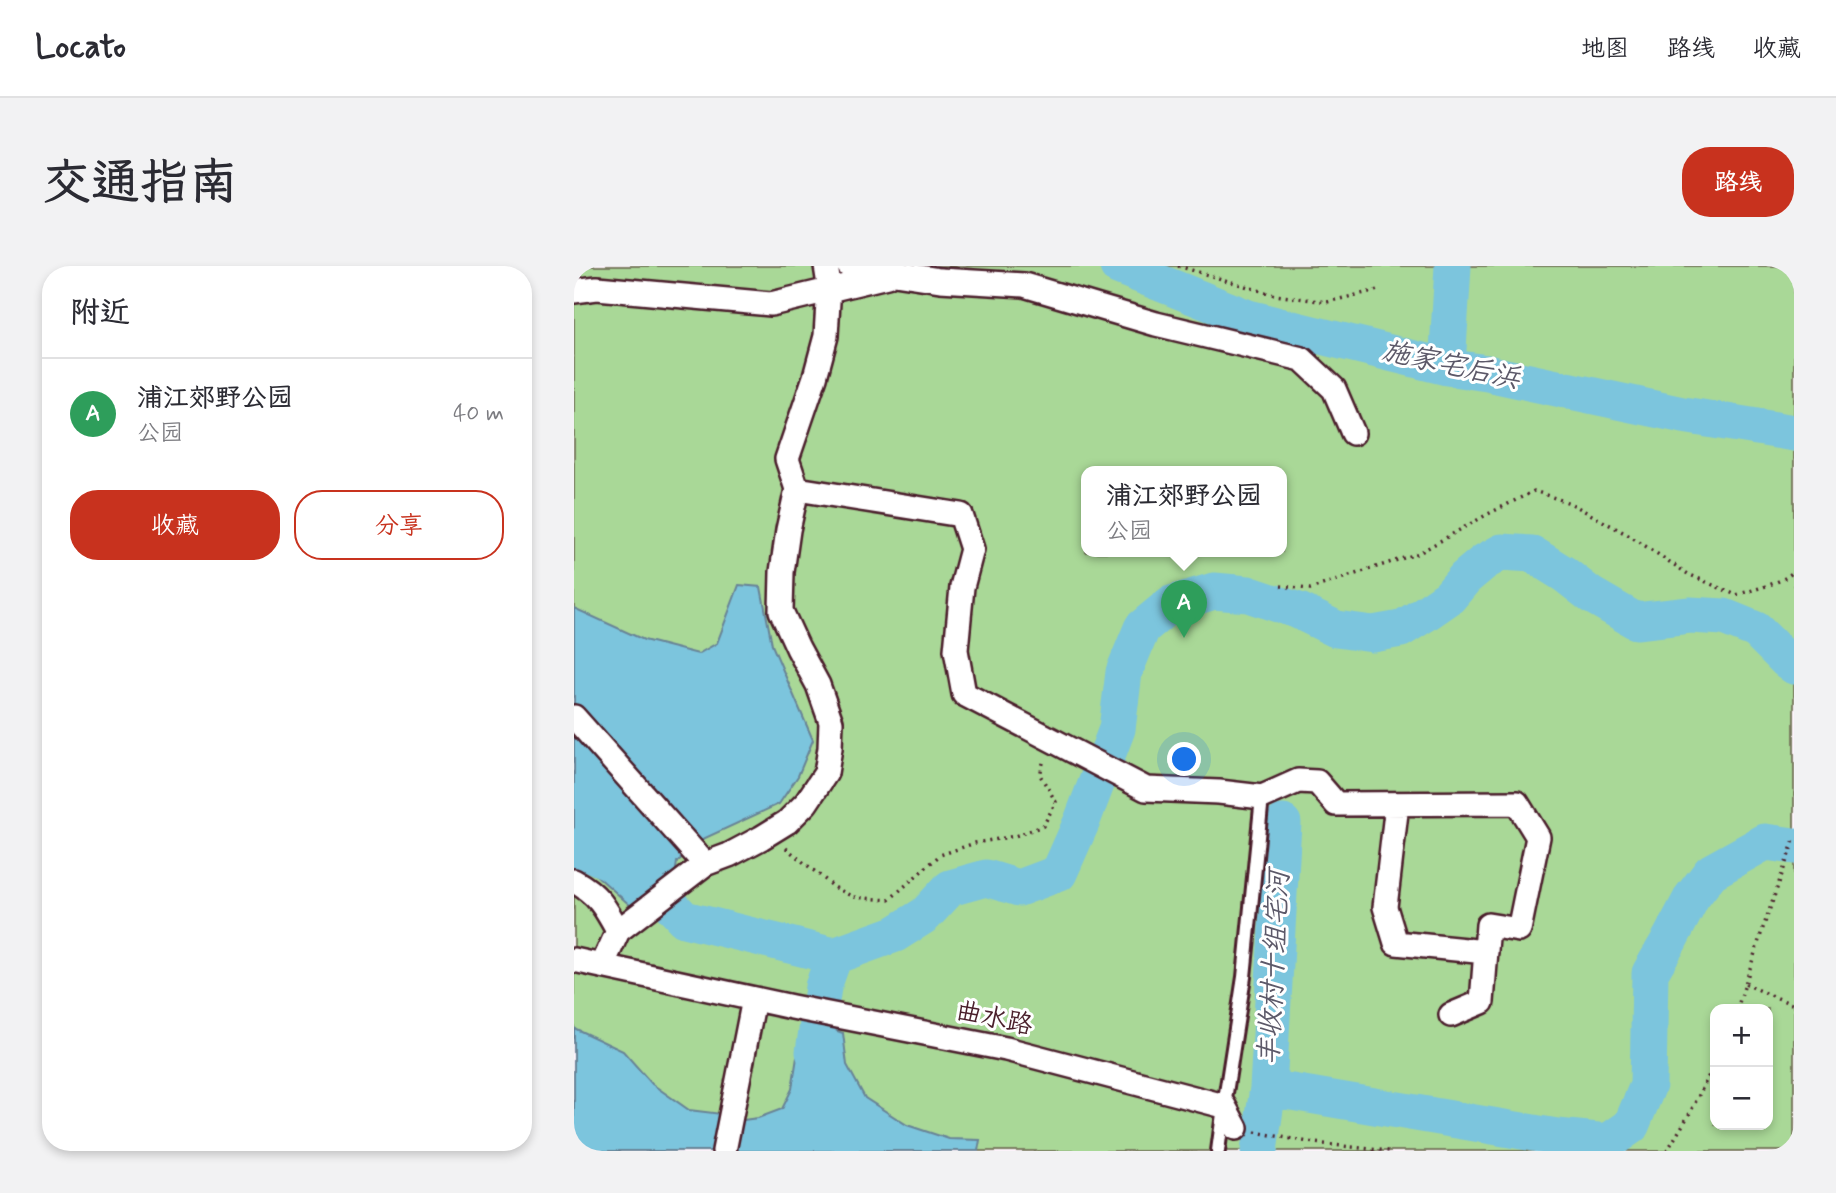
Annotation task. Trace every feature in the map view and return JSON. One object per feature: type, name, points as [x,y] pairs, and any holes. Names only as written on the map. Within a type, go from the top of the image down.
[{"type":"street","points":[[601,966],[618,931],[705,864],[729,855],[787,822],[806,803],[826,773],[831,722],[818,685],[781,611],[783,561],[797,489],[787,459],[826,336],[829,290],[826,266]]},
{"type":"street","points":[[849,266],[940,280],[1024,285],[1156,324],[1302,359],[1334,389],[1353,433]]},
{"type":"street","points":[[574,291],[597,288],[771,304],[897,273]]},
{"type":"street","points":[[797,489],[961,515],[972,550],[962,587],[956,650],[964,694],[1146,789],[1262,797],[1298,781],[1307,781],[1317,782],[1336,804],[1517,803],[1538,837],[1519,930],[1488,925],[1482,1002],[1451,1015]]},
{"type":"street","points":[[574,717],[705,864]]},
{"type":"street","points":[[1397,804],[1385,907],[1396,943],[1486,952]]},
{"type":"street","points":[[574,881],[589,889],[608,910],[618,931]]},
{"type":"street","name":"曲水路","points":[[574,960],[1006,1049],[1224,1106]]},
{"type":"street","points":[[723,1151],[754,999]]},
{"type":"street","points":[[1224,1106],[1236,1128]]},
{"type":"lane","points":[[1218,1151],[1244,977],[1262,797]]},
{"type":"path","points":[[1178,266],[1275,295],[1327,302],[1378,290]]},
{"type":"path","points":[[1281,586],[1310,589],[1419,552],[1534,491],[1570,503],[1630,536],[1688,574],[1736,595],[1773,583],[1794,571]]},
{"type":"path","points":[[768,834],[834,887],[853,897],[889,900],[940,855],[1043,826],[1056,802],[1040,775],[1049,738]]},
{"type":"path","points":[[1739,1004],[1794,841]]},
{"type":"path","points":[[1745,984],[1794,1005]]},
{"type":"path","points":[[1667,1151],[1713,1067]]},
{"type":"path","points":[[1236,1128],[1314,1143],[1389,1151]]},
{"type":"green space","points":[[574,266],[1794,266],[1794,1151],[574,1151]]},
{"type":"water","points":[[739,585],[761,587],[772,645],[813,740],[798,776],[779,804],[705,838],[677,862],[675,876],[632,907],[596,875],[574,864],[574,608],[644,640],[698,654],[717,643]]},
{"type":"water","points":[[803,1019],[843,1033],[847,1065],[865,1098],[907,1125],[949,1139],[980,1140],[978,1151],[730,1151],[736,1121],[758,1118],[782,1109],[792,1089]]},
{"type":"water","points":[[574,1028],[623,1051],[652,1084],[689,1110],[722,1114],[714,1151],[601,1151],[574,1144]]},
{"type":"waterway","name":"施家宅后浜","points":[[1118,266],[1248,318],[1447,367],[1683,415],[1794,433]]},
{"type":"waterway","points":[[1447,367],[1453,266]]},
{"type":"waterway","points":[[574,847],[643,875],[684,919],[834,956],[895,934],[925,915],[950,888],[986,878],[1019,888],[1059,873],[1117,729],[1124,672],[1142,628],[1171,604],[1214,591],[1248,594],[1299,611],[1336,629],[1373,634],[1401,629],[1449,597],[1465,578],[1484,562],[1502,552],[1532,554],[1591,595],[1636,621],[1690,615],[1724,617],[1756,630],[1794,666]]},
{"type":"waterway","name":"丰收村十组宅河","points":[[1283,823],[1268,1088],[1557,1137],[1608,1142],[1631,1126],[1648,1085],[1650,973],[1692,897],[1711,872],[1765,842],[1794,846]]},
{"type":"waterway","points":[[814,1052],[823,987],[834,956]]},
{"type":"waterway","points":[[1259,1151],[1268,1088]]},
{"type":"place","name":"浦江郊野公园","points":[[1184,638]]}]
